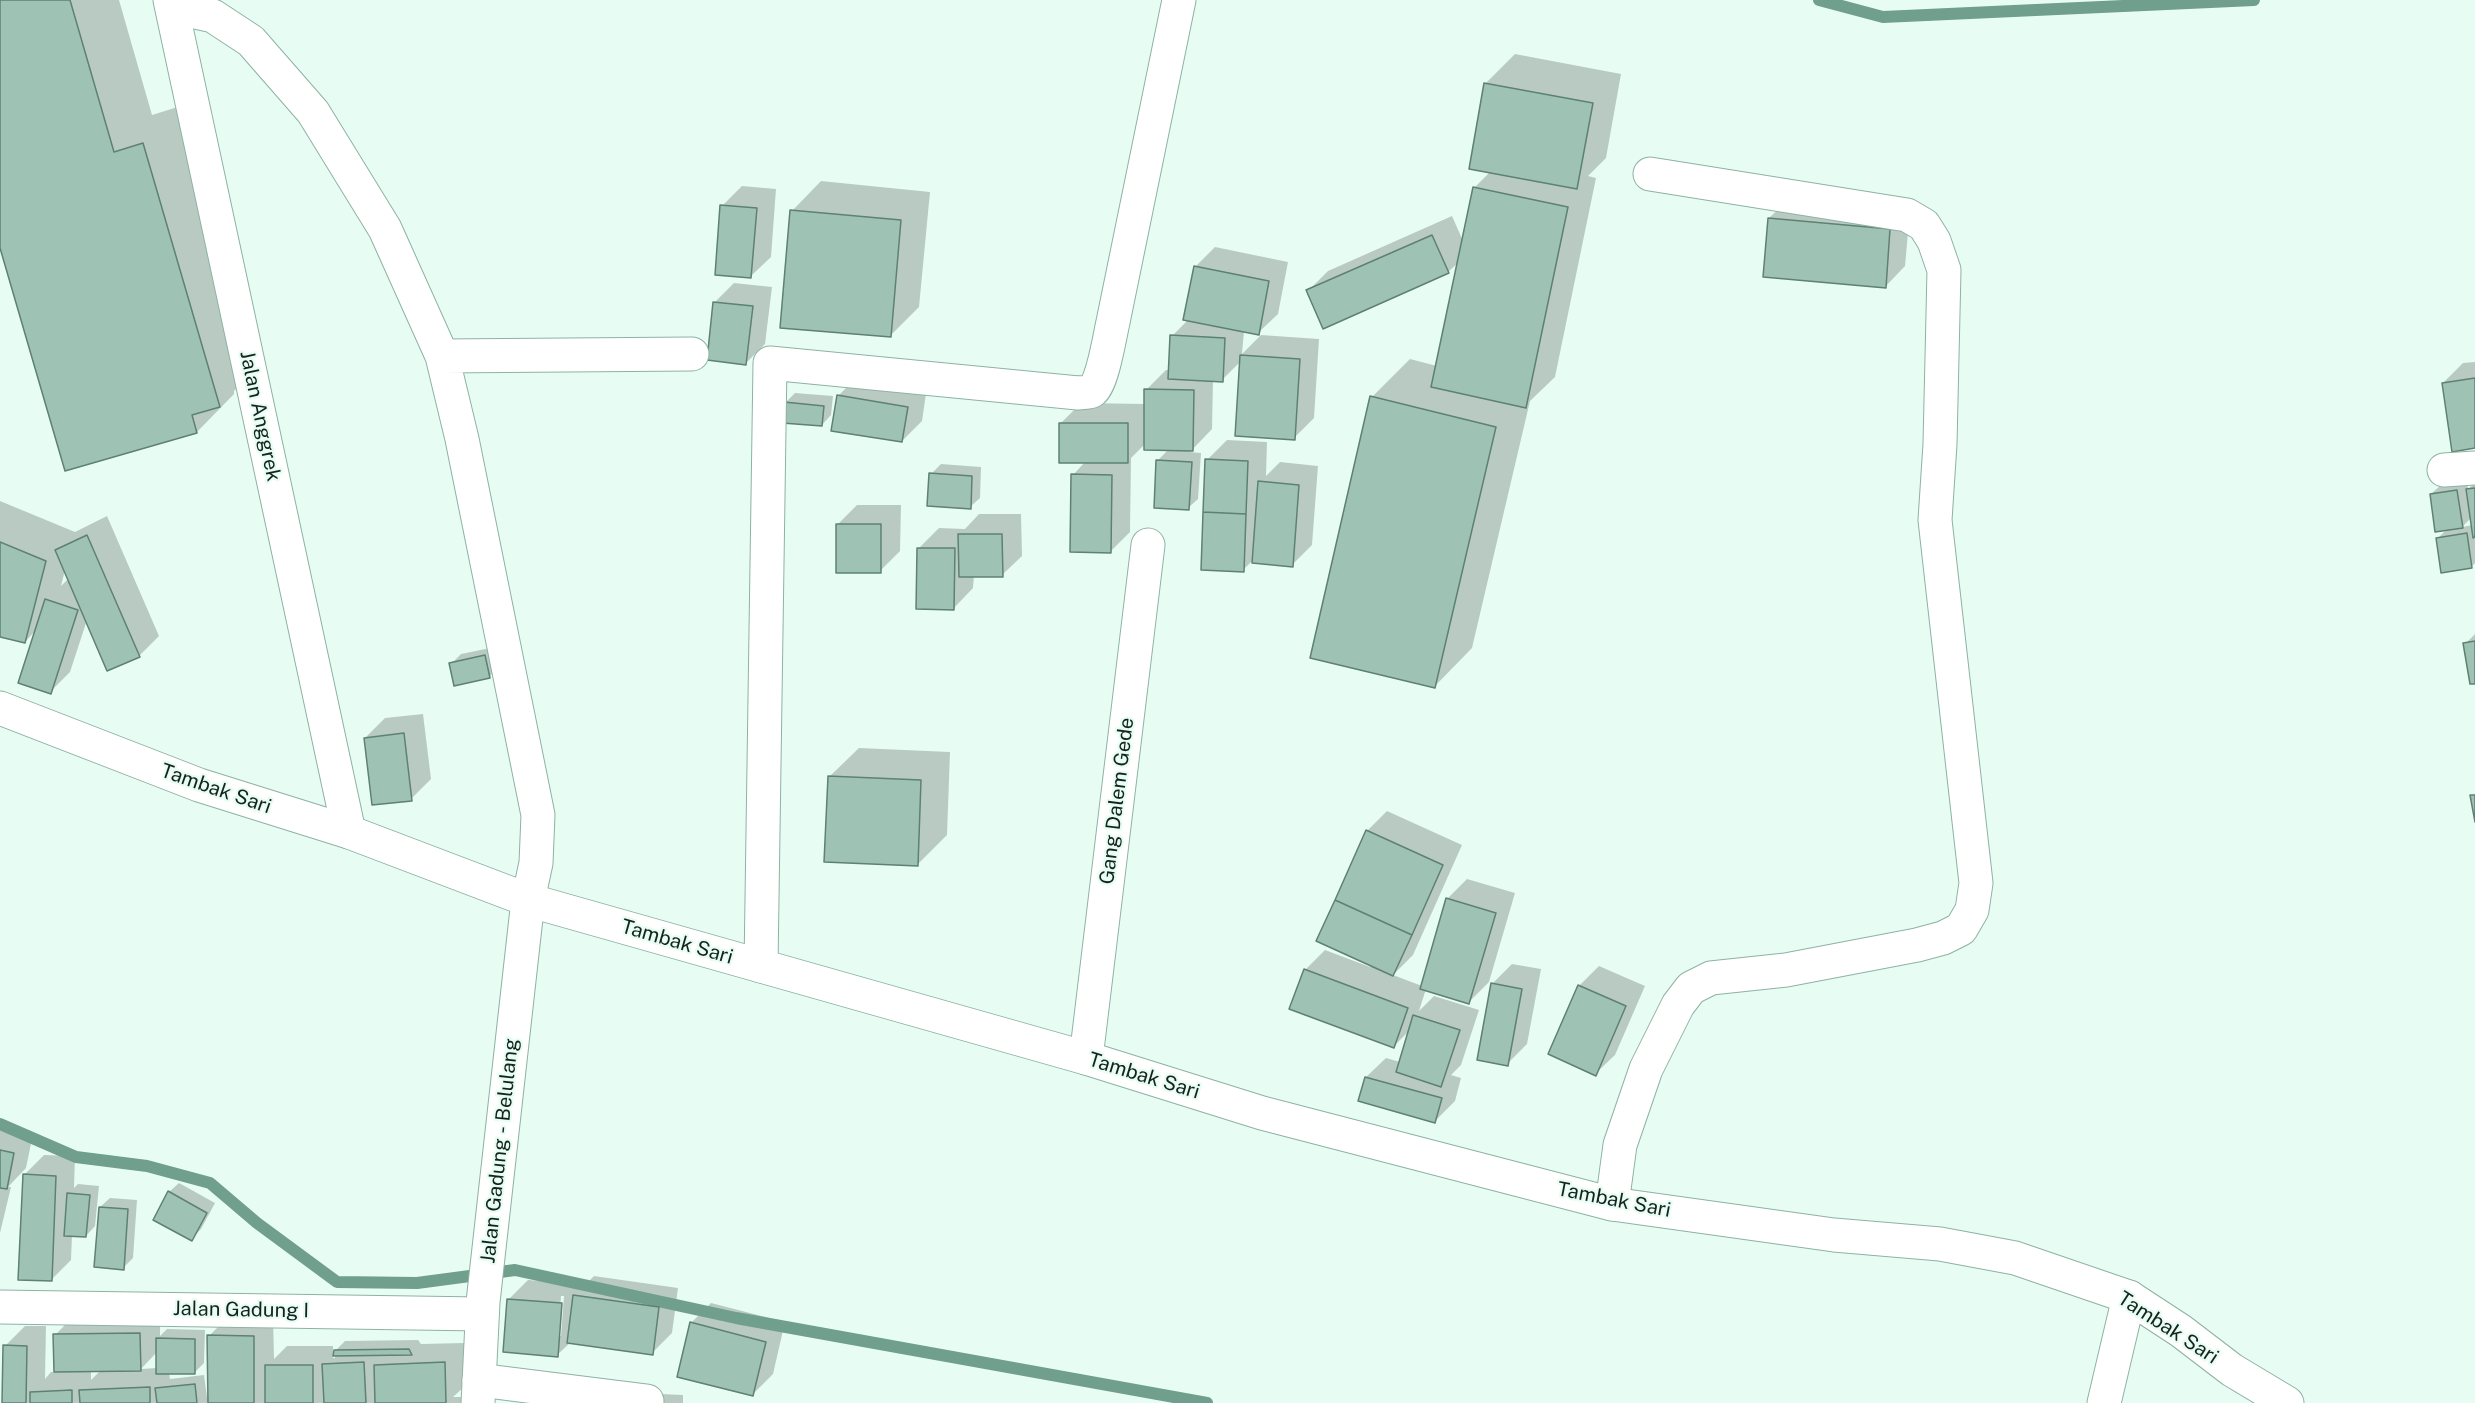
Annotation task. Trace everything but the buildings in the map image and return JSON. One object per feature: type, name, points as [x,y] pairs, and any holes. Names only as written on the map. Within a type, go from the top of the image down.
[{"type":"street","points":[[761,966],[770,363],[1078,393],[1091,392],[1096,387],[1101,374],[1113,322],[1179,0]]},
{"type":"street","name":"Jalan Gadung - Belulang","points":[[171,4],[213,16],[251,41],[313,112],[385,229],[442,356],[462,439],[538,815],[536,863],[528,900],[489,1246],[478,1391]]},
{"type":"street","name":"Jalan Anggrek","points":[[171,4],[349,832]]},
{"type":"street","points":[[1612,1204],[1620,1145],[1646,1069],[1678,1005],[1691,988],[1711,978],[1786,970],[1943,938],[1960,928],[1972,910],[1976,883],[1935,520],[1940,444],[1944,270],[1934,241],[1924,225],[1907,215],[1650,174]]},
{"type":"street","points":[[442,356],[692,354]]},
{"type":"street","name":"Gang Dalem Gede","points":[[1086,1058],[1148,545]]},
{"type":"street","name":"Tambak Sari","points":[[0,708],[199,785],[349,832],[528,900],[1086,1058],[1262,1113],[1612,1204],[1834,1235],[1940,1244],[2015,1258],[2129,1298],[2181,1331],[2232,1370],[2287,1403]]},
{"type":"street","points":[[2104,1403],[2129,1298]]},
{"type":"street","name":"Jalan Gadung I","points":[[0,1307],[483,1308]]},
{"type":"street","points":[[478,1391],[647,1401]]},
{"type":"waterway","points":[[1819,0],[1883,17],[2254,0]]},
{"type":"waterway","points":[[0,1124],[76,1157],[147,1166],[210,1183],[257,1223],[337,1282],[417,1283],[515,1270],[736,1318],[1207,1403]]}]
